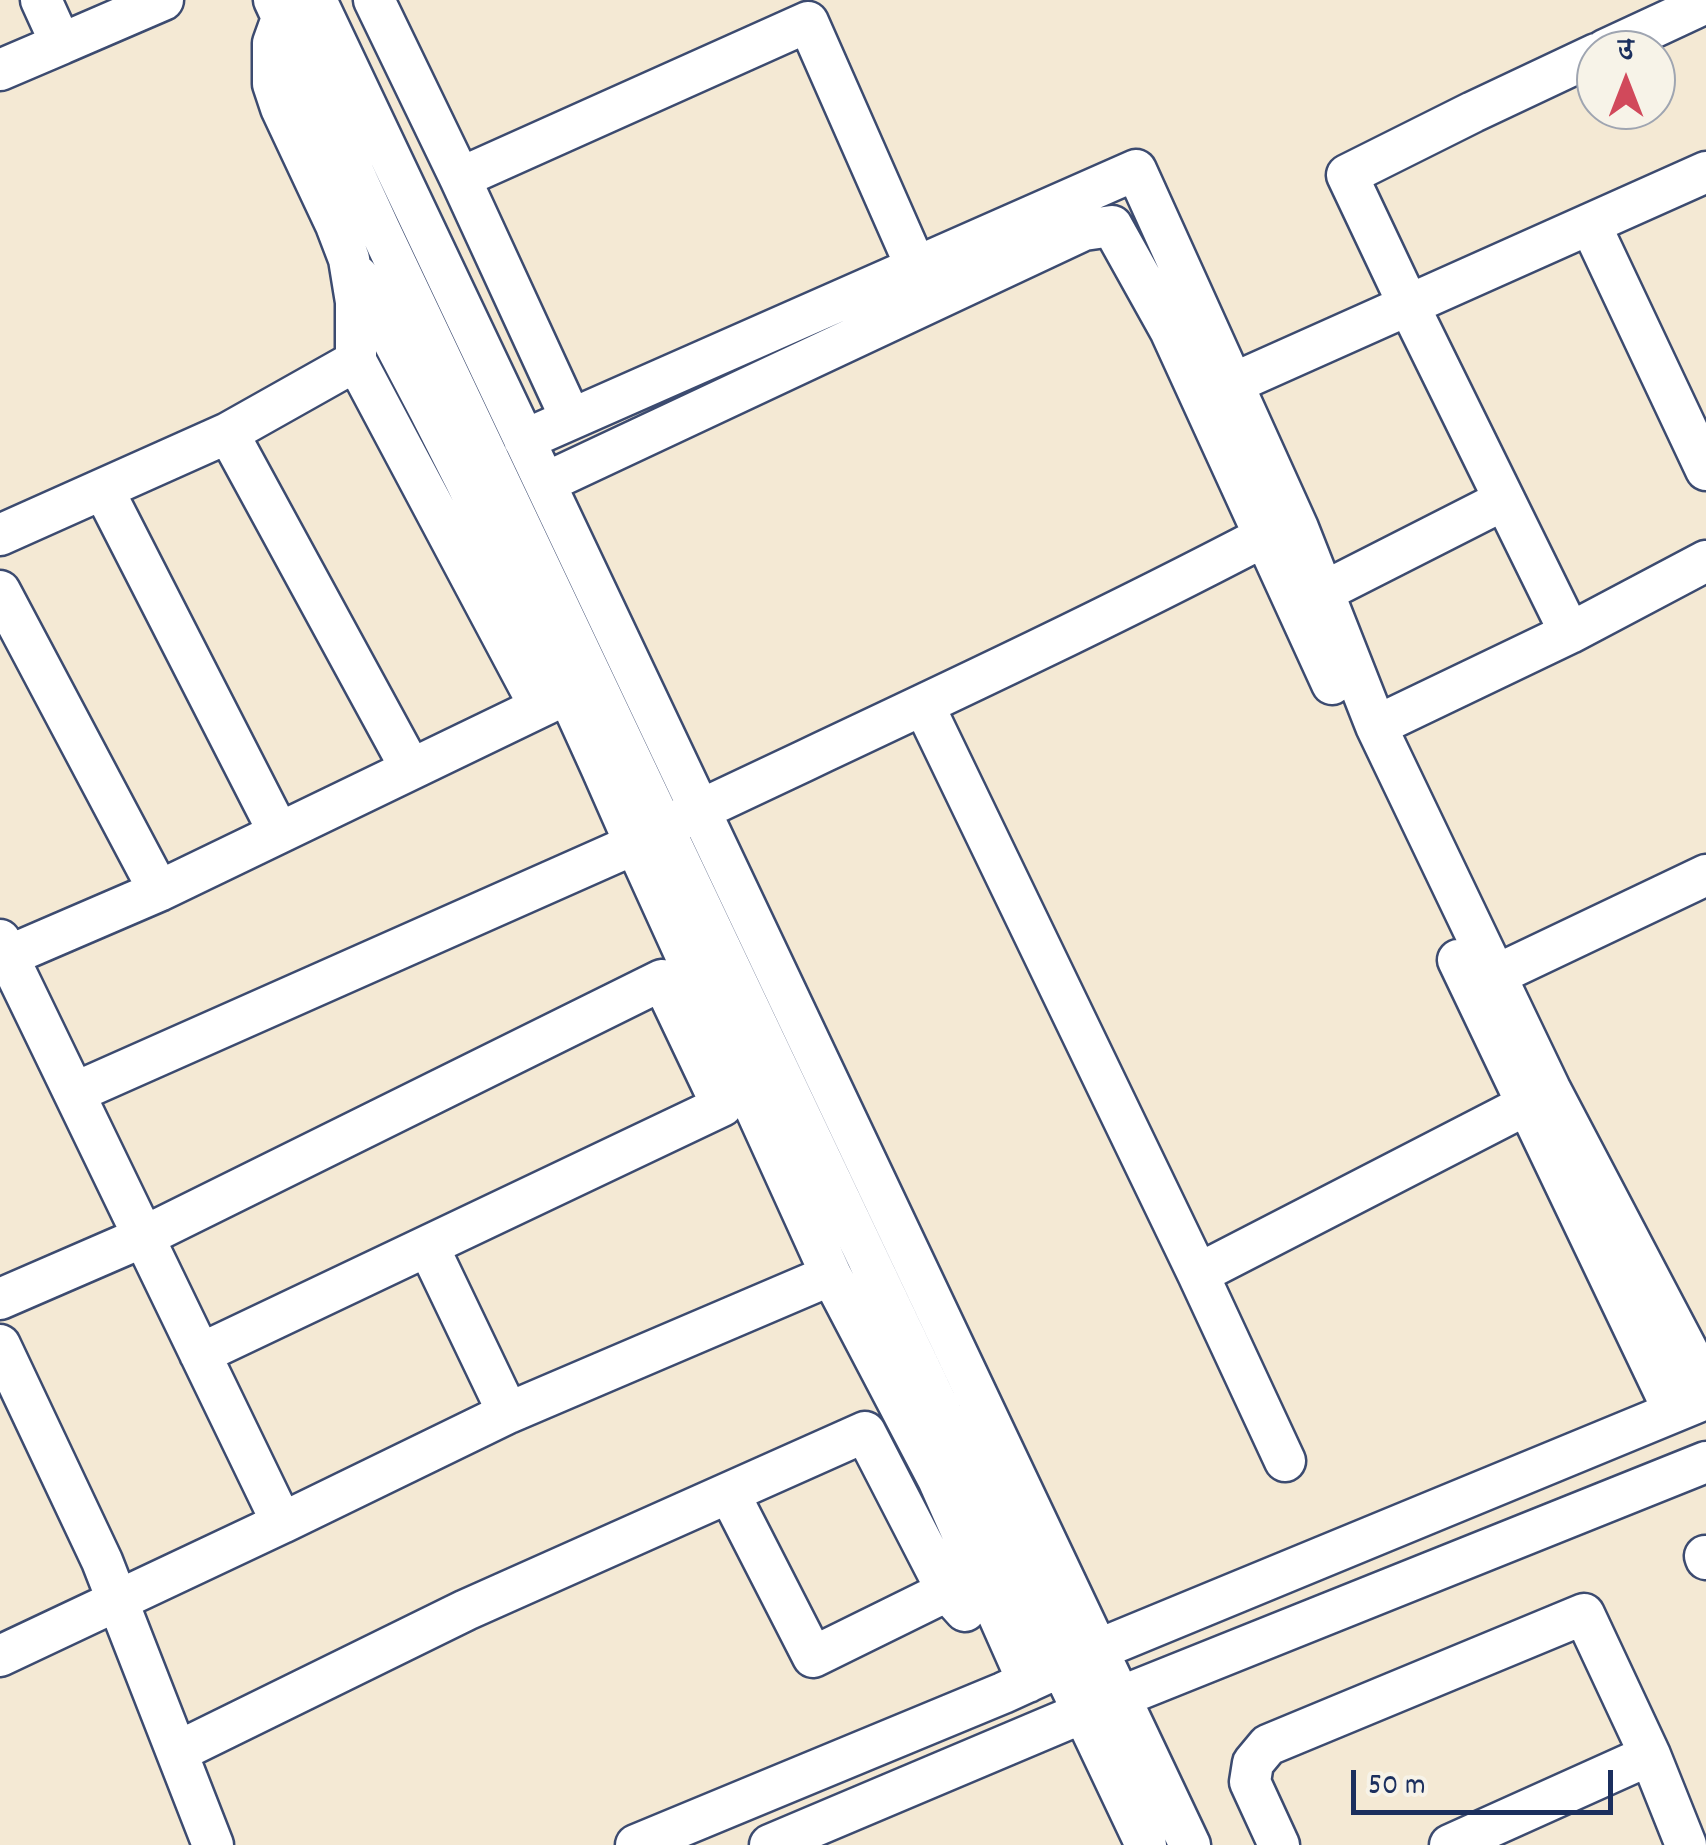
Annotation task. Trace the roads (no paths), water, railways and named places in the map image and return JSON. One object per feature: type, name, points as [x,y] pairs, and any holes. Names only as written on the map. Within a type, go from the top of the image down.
[{"type":"street","points":[[41,0],[61,44]]},
{"type":"street","points":[[0,70],[163,0]]},
{"type":"street","points":[[374,0],[570,420]]},
{"type":"street","points":[[1648,30],[1706,3]]},
{"type":"street","points":[[291,6],[273,43],[273,84],[282,108],[349,260],[399,352],[568,693]]},
{"type":"street","points":[[291,6],[524,440],[700,810],[1063,1666]]},
{"type":"street","points":[[291,6],[568,693]]},
{"type":"street","points":[[460,178],[803,11],[916,267]]},
{"type":"street","points":[[1570,633],[1347,176],[1576,63]]},
{"type":"street","points":[[524,440],[1136,170],[1298,528],[1376,726],[1496,975],[1538,1097],[1706,1386]]},
{"type":"street","points":[[1234,383],[1706,172]]},
{"type":"street","points":[[1590,224],[1706,470]]},
{"type":"street","points":[[545,482],[1084,230],[1112,226],[1170,330],[1264,536],[1690,1405],[636,1845]]},
{"type":"street","points":[[349,260],[356,302],[356,362],[568,693],[649,835],[1063,1666]]},
{"type":"street","points":[[0,534],[228,433],[356,362]]},
{"type":"street","points":[[228,433],[411,769]]},
{"type":"street","points":[[103,489],[279,832]]},
{"type":"street","points":[[1323,592],[1504,500]]},
{"type":"street","points":[[74,1094],[649,835],[1134,604],[1264,536]]},
{"type":"street","points":[[1376,726],[1570,633],[1706,562]]},
{"type":"street","points":[[0,590],[158,890]]},
{"type":"street","points":[[282,1523],[4,948],[158,890],[568,693]]},
{"type":"street","points":[[924,706],[1285,1461]]},
{"type":"street","points":[[649,835],[831,1275],[938,1479],[1063,1666],[1102,1706],[1190,1845]]},
{"type":"street","points":[[1496,975],[1706,876]]},
{"type":"street","points":[[0,1300],[144,1237],[662,980],[722,1106],[200,1354]]},
{"type":"street","points":[[1198,1274],[1538,1097]]},
{"type":"street","points":[[428,1246],[508,1413]]},
{"type":"street","points":[[0,1656],[508,1413],[831,1275]]},
{"type":"street","points":[[0,1345],[117,1599],[212,1845]]},
{"type":"street","points":[[176,1752],[466,1610],[865,1432],[947,1590],[1063,1666]]},
{"type":"street","points":[[770,1845],[1706,1462]]},
{"type":"street","points":[[729,1493],[814,1657],[947,1590]]},
{"type":"street","points":[[1280,1845],[1250,1782],[1252,1763],[1268,1745],[1584,1614],[1650,1755],[1686,1845]]},
{"type":"street","points":[[1102,1706],[1146,1845]]},
{"type":"street","points":[[1450,1845],[1650,1755]]}]
